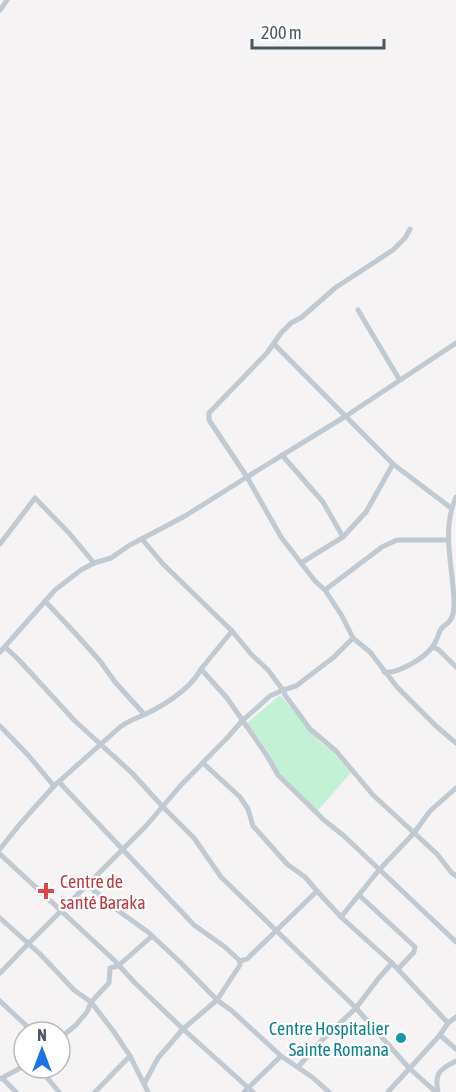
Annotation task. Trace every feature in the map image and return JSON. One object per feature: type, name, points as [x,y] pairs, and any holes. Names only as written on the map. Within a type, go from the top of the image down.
[{"type":"street","points":[[0,10],[7,0]]},
{"type":"street","points":[[410,229],[393,250],[335,288],[291,323],[267,353],[208,413],[208,420],[246,477],[281,537],[325,590],[353,638],[370,652],[384,672],[422,713],[456,743]]},
{"type":"street","points":[[358,310],[399,379]]},
{"type":"street","points":[[437,1092],[409,1068],[356,1008],[221,877],[194,837],[162,807],[132,773],[75,721],[18,659],[2,649],[55,590],[81,570],[111,558],[130,544],[185,516],[346,416],[456,343]]},
{"type":"street","points":[[274,344],[393,464],[451,508]]},
{"type":"street","points":[[282,455],[323,502],[343,537]]},
{"type":"street","points":[[301,562],[343,537],[366,512],[393,464]]},
{"type":"street","points":[[384,672],[394,672],[426,654],[433,647],[441,628],[450,621],[453,615],[455,602],[448,540],[451,508],[456,497]]},
{"type":"street","points":[[0,544],[35,498],[69,532],[94,563]]},
{"type":"street","points":[[142,538],[164,564],[268,670],[310,729],[336,751],[373,795],[437,854],[456,876]]},
{"type":"street","points":[[325,590],[392,542],[397,540],[448,540]]},
{"type":"street","points":[[45,601],[100,661],[115,682],[144,714]]},
{"type":"street","points":[[0,849],[56,784],[128,721],[164,705],[181,692],[198,676],[201,669],[232,631]]},
{"type":"street","points":[[0,973],[146,826],[242,721],[270,696],[296,686],[334,657],[353,638]]},
{"type":"street","points":[[433,647],[456,667]]},
{"type":"street","points":[[201,669],[226,698],[267,754],[278,775],[456,942]]},
{"type":"street","points":[[0,726],[194,925],[240,961]]},
{"type":"street","points":[[203,763],[240,797],[248,809],[254,826],[287,864],[392,963],[448,1023]]},
{"type":"street","points":[[341,917],[430,811],[456,788]]},
{"type":"street","points":[[0,854],[114,960],[248,1091],[281,1056]]},
{"type":"street","points":[[88,885],[152,936],[217,1000],[281,1056],[329,1092]]},
{"type":"street","points":[[240,961],[247,959],[317,891]]},
{"type":"street","points":[[359,895],[415,947],[414,952],[398,969]]},
{"type":"street","points":[[0,918],[74,990],[91,1002],[130,1056],[148,1092]]},
{"type":"street","points":[[72,1028],[87,1012],[91,1002],[109,983],[110,968],[118,966],[152,936]]},
{"type":"street","points":[[144,1084],[158,1058],[183,1029],[217,1000],[240,965],[240,961]]},
{"type":"street","points":[[298,1067],[321,1041],[356,1008],[392,963]]},
{"type":"street","points":[[0,1001],[20,1020]]},
{"type":"street","points":[[388,1092],[440,1035],[448,1023],[456,1017]]},
{"type":"street","points":[[440,1035],[456,1049]]},
{"type":"street","points":[[95,1092],[130,1056]]},
{"type":"street","points":[[437,1092],[437,1075],[456,1061]]},
{"type":"street","points":[[1,1079],[16,1092]]},
{"type":"street","points":[[49,1080],[59,1092]]},
{"type":"green space","points":[[280,695],[320,742],[332,751],[351,773],[317,811],[276,769],[267,750],[247,723]]},
{"type":"place","name":"Centre de santé Baraka","points":[[46,891]]},
{"type":"place","name":"Centre Hospitalier Sainte Romana","points":[[401,1038]]}]
